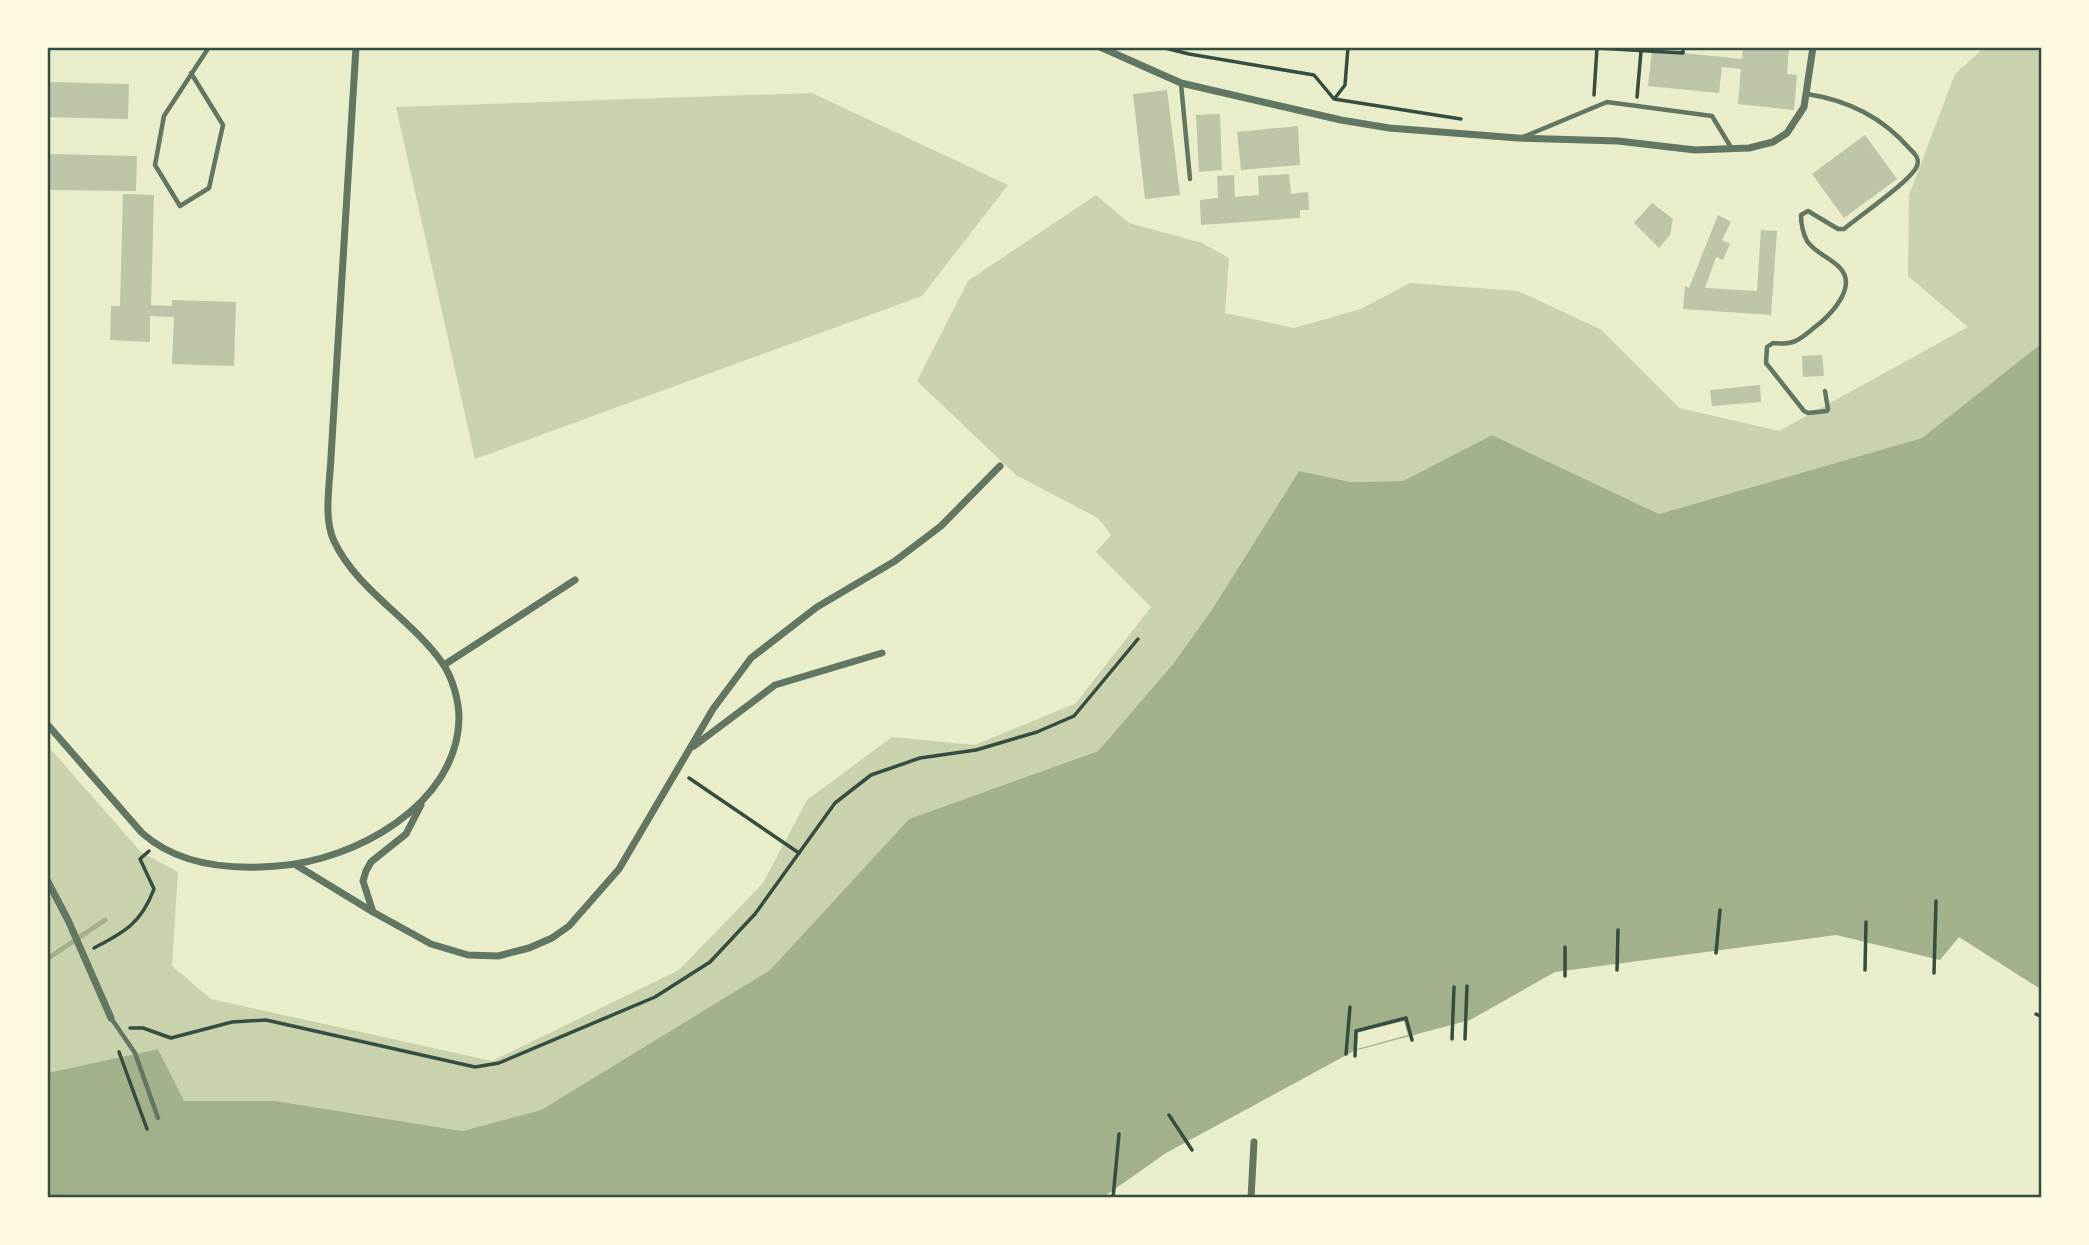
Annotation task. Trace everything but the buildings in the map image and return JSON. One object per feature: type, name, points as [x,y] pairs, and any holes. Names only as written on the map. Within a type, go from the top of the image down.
[{"type":"street","points":[[356,47],[331,457],[330,526],[334,541],[356,574],[419,635],[444,666],[457,699],[458,730],[449,764],[425,798],[406,834],[371,862],[366,871],[363,881],[373,912]]},
{"type":"street","points":[[1100,47],[1181,83],[1328,117],[1389,128],[1518,138],[1618,141],[1695,150],[1749,148],[1773,142],[1787,134],[1804,107],[1813,47]]},
{"type":"street","points":[[296,865],[432,944],[468,955],[498,956],[529,948],[552,938],[569,926],[620,869],[713,709],[751,658],[817,607],[895,561],[941,526],[1000,466]]},
{"type":"street","points":[[444,666],[575,580]]},
{"type":"street","points":[[691,748],[775,685],[882,653]]},
{"type":"street","points":[[47,724],[142,833],[155,845],[193,861],[237,866],[296,865],[346,850],[362,842],[401,820],[425,798]]},
{"type":"street","points":[[47,880],[111,1018]]},
{"type":"street","points":[[1251,1198],[1254,1142]]},
{"type":"lane","points":[[191,74],[223,125],[209,188],[180,206],[155,165],[164,116],[191,74],[209,47]]},
{"type":"lane","points":[[1181,83],[1190,179]]},
{"type":"lane","points":[[1807,94],[1829,97],[1877,118],[1898,135],[1916,156],[1918,163],[1900,185],[1844,229],[1838,229],[1808,211],[1801,215],[1804,234],[1812,247],[1843,271],[1844,290],[1834,311],[1796,342],[1788,345],[1770,344],[1766,358],[1768,369],[1804,411],[1826,411],[1825,391]]},
{"type":"lane","points":[[1518,138],[1607,102],[1712,116],[1732,149]]},
{"type":"lane","points":[[111,1018],[135,1054],[158,1118]]},
{"type":"path","points":[[1161,47],[1314,75],[1334,99],[1466,120]]},
{"type":"path","points":[[1328,117],[1334,99],[1345,85],[1348,47]]},
{"type":"path","points":[[1594,107],[1597,48],[1683,53],[1684,47]]},
{"type":"path","points":[[1626,98],[1637,99],[1641,51]]},
{"type":"path","points":[[1594,94],[1605,95]]},
{"type":"path","points":[[118,1028],[143,1028],[171,1038],[232,1022],[267,1020],[475,1067],[499,1063],[655,997],[710,962],[755,914],[835,803],[871,775],[920,758],[976,750],[1037,732],[1074,716],[1138,639]]},
{"type":"path","points":[[689,778],[799,853]]},
{"type":"path","points":[[83,954],[120,935],[146,910],[154,890],[140,859],[155,845]]},
{"type":"path","points":[[1934,973],[1936,901]]},
{"type":"path","points":[[1716,953],[1720,910]]},
{"type":"path","points":[[1865,970],[1867,922]]},
{"type":"path","points":[[1617,970],[1618,930]]},
{"type":"path","points":[[1565,947],[1565,976]]},
{"type":"path","points":[[1465,1039],[1468,986]]},
{"type":"path","points":[[1452,1039],[1454,987]]},
{"type":"path","points":[[1346,1054],[1350,1007]]},
{"type":"path","points":[[2036,1014],[2042,1017]]},
{"type":"path","points":[[1354,1056],[1356,1031],[1406,1018],[1412,1040]]},
{"type":"path","points":[[119,1052],[147,1129]]},
{"type":"path","points":[[1169,1115],[1192,1150]]},
{"type":"path","points":[[1113,1198],[1119,1134]]},
{"type":"shaded area","points":[[1985,47],[2042,47],[2042,343],[1922,438],[1659,514],[1492,435],[1403,481],[1351,482],[1299,471],[1211,611],[1173,664],[1098,751],[909,819],[770,970],[541,1110],[462,1131],[276,1101],[183,1101],[158,1049],[47,1073],[47,745],[141,852],[178,872],[172,966],[211,999],[492,1061],[679,970],[763,883],[807,800],[892,737],[975,745],[1076,703],[1151,607],[1096,552],[1111,535],[1098,518],[1016,475],[917,381],[968,281],[1096,195],[1129,223],[1202,243],[1229,258],[1225,313],[1294,328],[1361,309],[1410,283],[1518,291],[1600,329],[1679,408],[1779,431],[1968,327],[1908,276],[1909,195],[1955,74]]},
{"type":"shaded area","points":[[812,93],[1008,185],[922,296],[475,459],[396,107]]},
{"type":"shaded area","points":[[2042,343],[2042,990],[1959,937],[1940,960],[1836,935],[1555,972],[1470,1020],[1354,1051],[1166,1153],[1102,1198],[47,1198],[47,1073],[158,1049],[184,1101],[276,1101],[462,1131],[541,1110],[770,970],[909,819],[1098,751],[1173,664],[1211,611],[1299,471],[1351,482],[1403,481],[1492,435],[1659,514],[1922,438]]},
{"type":"pier","points":[[1404,1021],[1408,1035],[1357,1049],[1358,1032]]},
{"type":"waterway","points":[[47,959],[105,920]]}]
